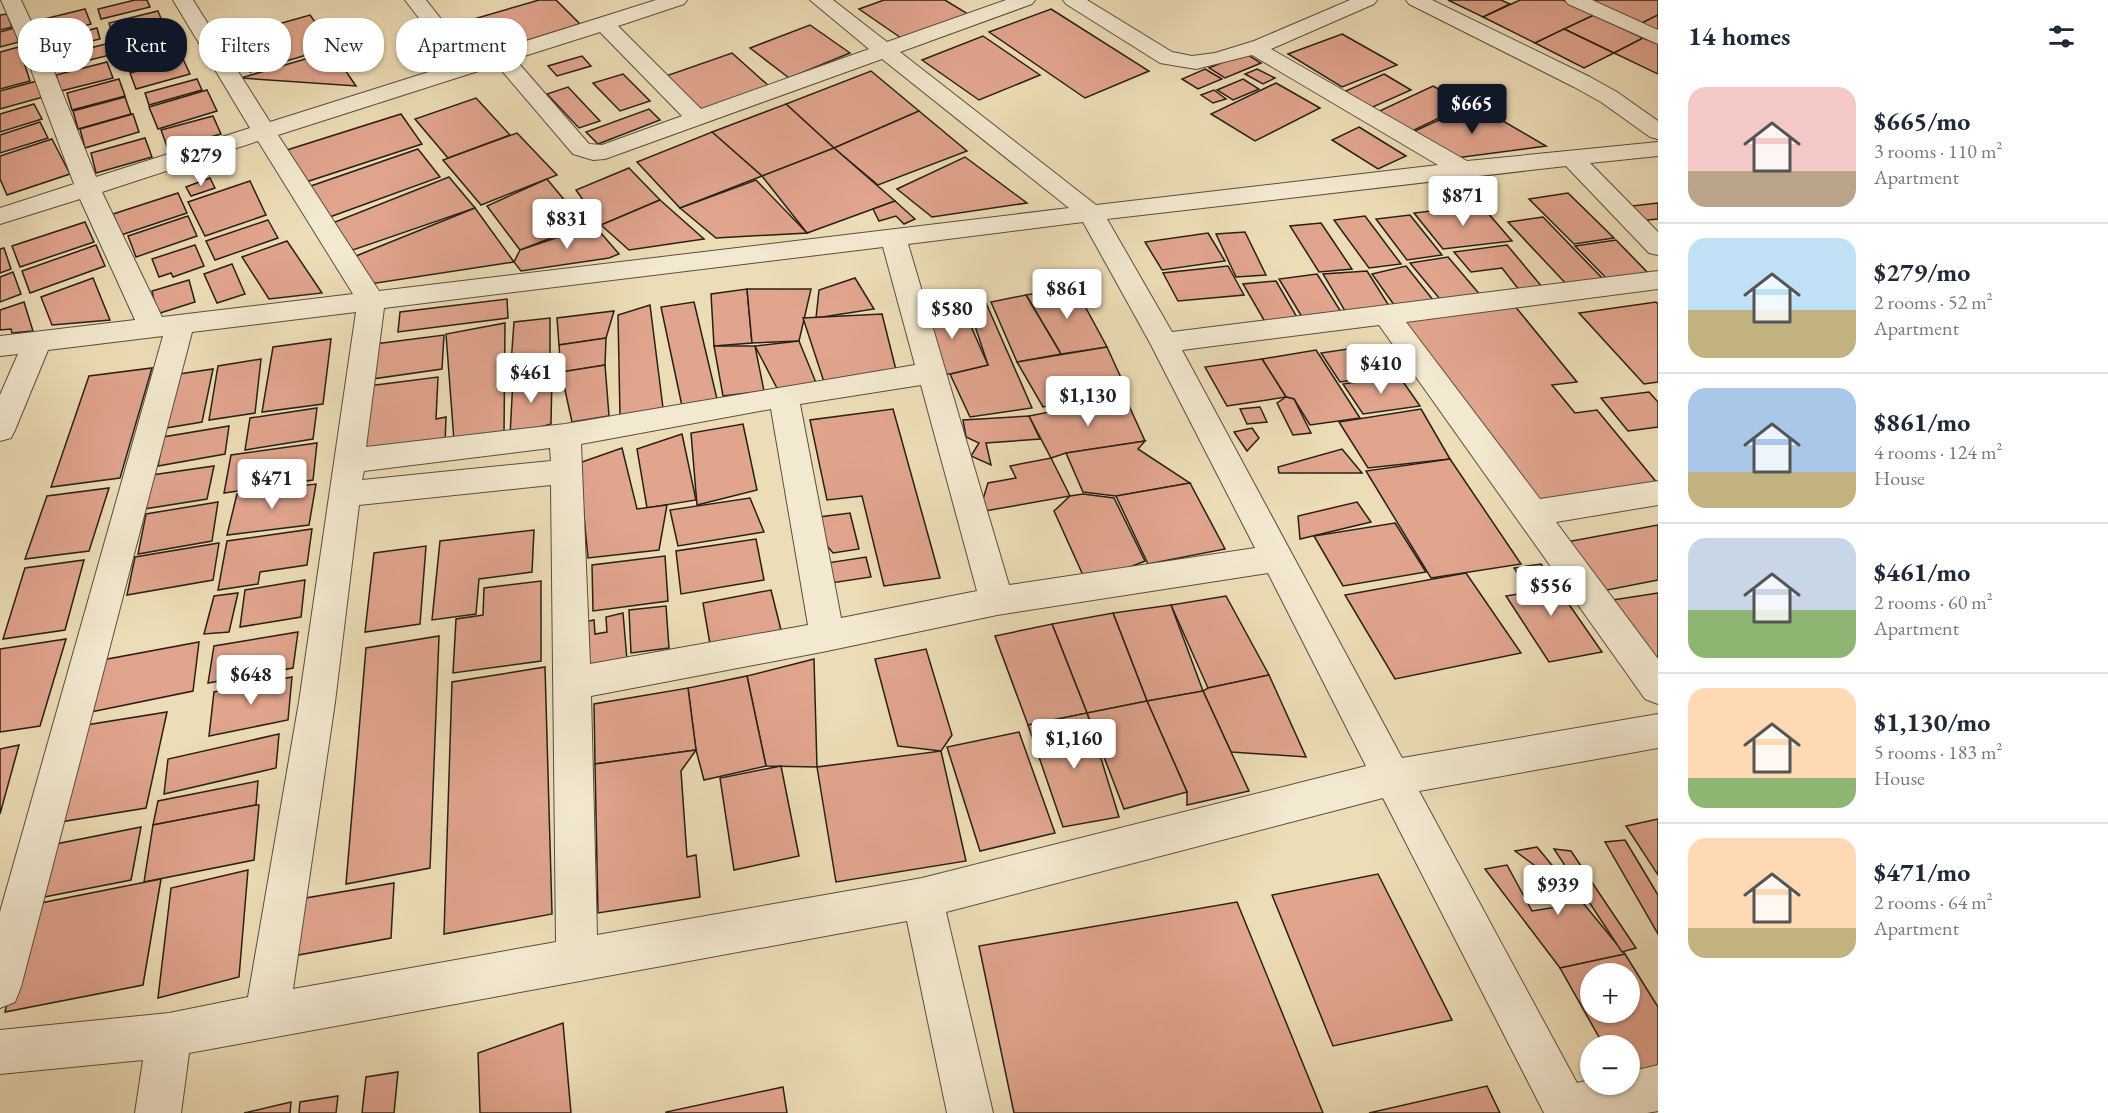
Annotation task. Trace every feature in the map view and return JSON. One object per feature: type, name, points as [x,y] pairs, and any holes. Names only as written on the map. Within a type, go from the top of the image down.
[{"type":"street","points":[[0,987],[166,382],[166,326],[88,188],[11,0]]},
{"type":"street","points":[[183,0],[371,300],[317,702],[267,1015]]},
{"type":"street","points":[[415,0],[429,18]]},
{"type":"street","points":[[527,48],[676,0]]},
{"type":"street","points":[[820,0],[1091,213],[1164,344],[1390,778],[1567,1111],[1658,1088]]},
{"type":"street","points":[[515,72],[581,149],[593,153],[605,152],[1025,0]]},
{"type":"street","points":[[1072,0],[1164,57],[1180,62],[1197,62],[1253,47],[1367,0]]},
{"type":"street","points":[[1416,0],[1609,97],[1658,132]]},
{"type":"street","points":[[1575,0],[1658,38]]},
{"type":"street","points":[[603,23],[698,119]]},
{"type":"street","points":[[1253,47],[1463,169]]},
{"type":"street","points":[[0,216],[452,72]]},
{"type":"street","points":[[0,346],[1091,213],[1463,169],[1658,149]]},
{"type":"street","points":[[1571,157],[1658,247]]},
{"type":"street","points":[[892,237],[997,601]]},
{"type":"street","points":[[1164,344],[1658,280]]},
{"type":"street","points":[[1386,315],[1658,688]]},
{"type":"street","points":[[0,430],[37,342]]},
{"type":"street","points":[[351,461],[564,435],[784,396],[931,373]]},
{"type":"street","points":[[784,396],[826,636]]},
{"type":"street","points":[[564,435],[571,563],[570,684],[577,961]]},
{"type":"street","points":[[346,494],[566,471]]},
{"type":"street","points":[[1532,513],[1658,493]]},
{"type":"street","points":[[570,684],[997,601],[1277,558]]},
{"type":"street","points":[[0,1052],[169,1035],[267,1015],[922,898],[1390,778],[1658,731]]},
{"type":"street","points":[[922,898],[970,1113]]},
{"type":"street","points":[[158,1113],[169,1035]]},
{"type":"building","points":[[135,0],[147,0],[150,7],[101,19],[98,9]]},
{"type":"building","points":[[539,0],[556,0],[580,24],[527,41],[527,18],[477,18]]},
{"type":"building","points":[[884,0],[945,0],[968,14],[904,40],[859,9]]},
{"type":"building","points":[[1448,0],[1501,0],[1510,4],[1483,17]]},
{"type":"building","points":[[1520,0],[1563,0],[1594,15],[1535,43],[1483,17]]},
{"type":"building","points":[[1591,0],[1658,0],[1658,15],[1642,23]]},
{"type":"building","points":[[85,9],[89,18],[48,18]]},
{"type":"building","points":[[1051,9],[1149,71],[1085,98],[989,32]]},
{"type":"building","points":[[158,11],[161,18],[129,18]]},
{"type":"building","points":[[7,14],[12,27],[0,30],[0,15]]},
{"type":"building","points":[[310,15],[312,18],[303,18],[303,56],[291,60],[291,20]]},
{"type":"building","points":[[1594,15],[1643,38],[1614,53],[1564,29]]},
{"type":"building","points":[[1658,15],[1658,31],[1642,23]]},
{"type":"building","points":[[810,25],[850,53],[789,78],[750,48]]},
{"type":"building","points":[[14,28],[18,42],[0,47],[0,32]]},
{"type":"building","points":[[97,28],[100,39],[93,41],[93,29]]},
{"type":"building","points":[[1564,29],[1614,53],[1584,68],[1535,43]]},
{"type":"building","points":[[1342,34],[1397,65],[1342,87],[1288,54]]},
{"type":"building","points":[[983,36],[1040,75],[979,100],[922,60]]},
{"type":"building","points":[[1643,38],[1658,44],[1658,74],[1614,53]]},
{"type":"building","points":[[105,44],[105,56],[93,59],[93,47]]},
{"type":"building","points":[[18,47],[18,72],[27,72],[30,81],[0,89],[0,52]]},
{"type":"building","points":[[732,53],[770,87],[703,111],[666,76]]},
{"type":"building","points":[[1245,53],[1261,63],[1225,78],[1209,68]]},
{"type":"building","points":[[582,56],[591,66],[557,76],[548,66]]},
{"type":"building","points":[[303,60],[303,72],[346,72],[356,86],[241,78],[261,72],[291,72],[291,63]]},
{"type":"building","points":[[105,63],[105,72],[111,72],[113,78],[61,91],[56,75],[68,72],[93,72],[93,66]]},
{"type":"building","points":[[187,68],[190,74],[136,89],[130,73],[187,72]]},
{"type":"building","points":[[1205,69],[1222,79],[1198,89],[1182,79]]},
{"type":"building","points":[[1257,69],[1275,78],[1263,84],[1245,74]]},
{"type":"building","points":[[871,71],[919,111],[834,148],[786,104]]},
{"type":"building","points":[[623,74],[650,101],[620,111],[593,83]]},
{"type":"building","points":[[1384,74],[1411,90],[1366,110],[1339,94]]},
{"type":"building","points":[[119,79],[125,96],[72,110],[67,93]]},
{"type":"building","points":[[197,79],[202,90],[149,105],[145,93]]},
{"type":"building","points":[[1243,79],[1259,89],[1233,100],[1217,90]]},
{"type":"building","points":[[37,81],[43,97],[0,109],[0,91]]},
{"type":"building","points":[[1276,83],[1320,108],[1255,141],[1211,114]]},
{"type":"building","points":[[1433,86],[1466,105],[1406,134],[1373,114]]},
{"type":"building","points":[[568,87],[600,121],[579,128],[547,94]]},
{"type":"building","points":[[207,90],[217,111],[158,129],[149,107]]},
{"type":"building","points":[[1214,90],[1226,99],[1213,103],[1201,95]]},
{"type":"building","points":[[125,97],[131,114],[78,129],[73,111]]},
{"type":"building","points":[[476,98],[510,135],[448,158],[415,119]]},
{"type":"building","points":[[34,104],[42,119],[0,132],[0,114]]},
{"type":"building","points":[[786,104],[834,148],[762,176],[712,132]]},
{"type":"building","points":[[1474,104],[1546,146],[1448,159],[1406,135]]},
{"type":"building","points":[[649,109],[660,120],[598,144],[586,132]]},
{"type":"building","points":[[919,111],[967,151],[878,185],[834,148]]},
{"type":"building","points":[[133,114],[139,132],[85,148],[80,129]]},
{"type":"building","points":[[401,114],[422,144],[306,182],[287,150]]},
{"type":"building","points":[[213,116],[221,134],[168,149],[161,130]]},
{"type":"building","points":[[40,122],[48,138],[0,153],[0,135]]},
{"type":"building","points":[[1359,127],[1406,156],[1378,169],[1332,140]]},
{"type":"building","points":[[712,132],[762,176],[680,208],[637,162]]},
{"type":"building","points":[[517,133],[557,175],[481,205],[443,160]]},
{"type":"building","points":[[145,138],[152,157],[96,173],[91,153]]},
{"type":"building","points":[[52,139],[70,174],[7,195],[0,179],[0,156]]},
{"type":"building","points":[[834,148],[895,201],[807,233],[762,176]]},
{"type":"building","points":[[418,149],[440,177],[327,218],[308,187]]},
{"type":"building","points":[[965,157],[1027,203],[932,217],[897,189]]},
{"type":"building","points":[[629,168],[660,200],[601,225],[576,190]]},
{"type":"building","points":[[449,177],[475,208],[353,250],[330,224]]},
{"type":"building","points":[[210,178],[215,188],[191,196],[186,187]]},
{"type":"building","points":[[547,179],[585,225],[520,250],[487,206]]},
{"type":"building","points":[[756,180],[807,233],[716,238],[680,208]]},
{"type":"building","points":[[250,181],[266,215],[205,236],[188,202]]},
{"type":"building","points":[[178,193],[187,213],[121,235],[113,214]]},
{"type":"building","points":[[1568,193],[1614,238],[1574,244],[1529,199]]},
{"type":"building","points":[[660,200],[704,239],[629,250],[601,225]]},
{"type":"building","points":[[895,201],[915,219],[904,224],[896,216],[879,221],[873,209]]},
{"type":"building","points":[[1658,203],[1658,219],[1637,221],[1623,207]]},
{"type":"building","points":[[1481,205],[1512,241],[1443,249],[1414,213]]},
{"type":"building","points":[[475,208],[514,262],[370,284],[356,256]]},
{"type":"building","points":[[1410,215],[1442,255],[1407,260],[1376,219]]},
{"type":"building","points":[[188,216],[197,236],[136,257],[128,236]]},
{"type":"building","points":[[1365,216],[1401,264],[1369,268],[1334,220]]},
{"type":"building","points":[[1543,217],[1606,282],[1570,288],[1508,222]]},
{"type":"building","points":[[268,220],[278,238],[215,260],[206,241]]},
{"type":"building","points":[[85,222],[94,242],[20,267],[12,246]]},
{"type":"building","points":[[1321,223],[1352,269],[1319,272],[1290,226]]},
{"type":"building","points":[[594,225],[619,254],[609,258],[521,271],[514,262],[520,250]]},
{"type":"building","points":[[1245,232],[1266,275],[1236,277],[1216,234]]},
{"type":"building","points":[[1208,233],[1225,261],[1162,270],[1145,242]]},
{"type":"building","points":[[1616,240],[1652,277],[1610,282],[1575,246]]},
{"type":"building","points":[[287,241],[322,293],[269,299],[242,257]]},
{"type":"building","points":[[96,245],[105,266],[30,293],[22,271]]},
{"type":"building","points":[[195,245],[204,266],[173,277],[171,273],[159,277],[152,259]]},
{"type":"building","points":[[1507,245],[1543,288],[1520,291],[1502,268],[1471,272],[1454,252]]},
{"type":"building","points":[[4,248],[11,269],[0,273],[0,249]]},
{"type":"building","points":[[1448,257],[1482,297],[1444,304],[1410,263]]},
{"type":"building","points":[[232,264],[245,294],[217,303],[204,274]]},
{"type":"building","points":[[1228,266],[1244,295],[1178,301],[1163,273]]},
{"type":"building","points":[[1406,266],[1437,305],[1397,309],[1372,274]]},
{"type":"building","points":[[1367,271],[1393,312],[1348,316],[1323,274]]},
{"type":"building","points":[[13,272],[21,294],[0,302],[0,277]]},
{"type":"building","points":[[1317,274],[1345,318],[1305,322],[1279,279]]},
{"type":"building","points":[[93,278],[110,320],[52,325],[41,297]]},
{"type":"building","points":[[855,278],[874,309],[816,318],[819,290]]},
{"type":"building","points":[[189,280],[195,302],[157,314],[152,291]]},
{"type":"building","points":[[1276,281],[1301,324],[1268,327],[1243,284]]},
{"type":"building","points":[[1074,286],[1107,347],[1061,354],[1026,295]]},
{"type":"building","points":[[747,289],[752,343],[714,346],[711,294]]},
{"type":"building","points":[[747,289],[811,289],[799,341],[752,343]]},
{"type":"building","points":[[1026,295],[1061,354],[1017,362],[991,302]]},
{"type":"building","points":[[507,299],[508,318],[398,332],[400,312]]},
{"type":"building","points":[[24,302],[33,331],[12,333],[11,329],[0,330],[0,310]]},
{"type":"building","points":[[694,302],[717,399],[682,406],[661,307]]},
{"type":"building","points":[[1656,302],[1658,304],[1658,382],[1644,384],[1579,313]]},
{"type":"building","points":[[986,303],[1032,408],[970,417],[950,374],[988,365],[968,305]]},
{"type":"building","points":[[650,305],[663,408],[620,416],[618,315]]},
{"type":"building","points":[[1514,305],[1577,382],[1552,385],[1575,413],[1597,410],[1658,484],[1534,503],[1398,321]]},
{"type":"building","points":[[962,306],[988,365],[950,374],[937,374],[920,309]]},
{"type":"building","points":[[614,311],[606,338],[559,345],[557,318]]},
{"type":"building","points":[[882,314],[897,374],[825,385],[803,318]]},
{"type":"building","points":[[550,318],[550,377],[510,378],[514,322]]},
{"type":"building","points":[[505,323],[504,435],[454,441],[446,334]]},
{"type":"building","points":[[444,335],[442,369],[372,379],[375,344]]},
{"type":"building","points":[[606,338],[605,365],[561,372],[559,345]]},
{"type":"building","points":[[331,339],[323,404],[262,412],[273,347]]},
{"type":"building","points":[[799,341],[819,390],[779,392],[755,346]]},
{"type":"building","points":[[1375,345],[1396,374],[1340,382],[1321,353]]},
{"type":"building","points":[[714,346],[755,346],[764,391],[723,396]]},
{"type":"building","points":[[1107,347],[1127,391],[1043,407],[1017,362]]},
{"type":"building","points":[[1316,350],[1360,418],[1310,425],[1294,399],[1286,397],[1262,359]]},
{"type":"building","points":[[261,359],[255,413],[209,420],[218,366]]},
{"type":"building","points":[[1262,359],[1286,397],[1227,406],[1205,367]]},
{"type":"building","points":[[605,365],[609,416],[572,422],[561,372]]},
{"type":"building","points":[[152,368],[120,478],[51,487],[89,376]]},
{"type":"building","points":[[213,369],[202,422],[160,429],[172,375]]},
{"type":"building","points":[[552,375],[551,424],[510,436],[513,379]]},
{"type":"building","points":[[1399,376],[1420,406],[1363,414],[1343,384]]},
{"type":"building","points":[[438,377],[436,419],[446,417],[445,444],[361,455],[368,386]]},
{"type":"building","points":[[1649,392],[1658,402],[1658,427],[1628,431],[1601,398]]},
{"type":"building","points":[[1125,397],[1145,441],[1066,453],[1051,458],[1029,416]]},
{"type":"building","points":[[1286,397],[1294,399],[1311,433],[1293,435],[1277,403]]},
{"type":"building","points":[[1260,407],[1267,422],[1247,424],[1240,409]]},
{"type":"building","points":[[317,408],[313,439],[245,450],[250,418]]},
{"type":"building","points":[[893,409],[940,578],[884,586],[862,496],[827,500],[810,420]]},
{"type":"building","points":[[1421,409],[1450,459],[1368,468],[1339,422]]},
{"type":"building","points":[[1029,416],[1040,439],[986,443],[991,465],[971,456],[979,443],[966,437],[963,420]]},
{"type":"building","points":[[743,424],[757,490],[697,505],[691,433]]},
{"type":"building","points":[[229,426],[225,454],[158,466],[163,437]]},
{"type":"building","points":[[1252,428],[1259,438],[1247,451],[1234,432]]},
{"type":"building","points":[[682,434],[696,500],[647,508],[637,449]]},
{"type":"building","points":[[1145,441],[1138,449],[1190,483],[1116,496],[1083,492],[1066,453]]},
{"type":"building","points":[[317,443],[313,480],[224,493],[231,455]]},
{"type":"building","points":[[622,448],[637,509],[667,505],[659,550],[588,558],[579,463]]},
{"type":"building","points":[[1342,449],[1362,473],[1279,473],[1278,467]]},
{"type":"building","points":[[1051,458],[1070,496],[979,512],[988,483],[1016,478],[1010,466]]},
{"type":"building","points":[[1450,459],[1521,564],[1431,578],[1366,471]]},
{"type":"building","points":[[214,466],[207,499],[144,509],[152,475]]},
{"type":"building","points":[[1190,483],[1225,549],[1148,564],[1116,496]]},
{"type":"building","points":[[316,484],[309,525],[227,535],[237,494]]},
{"type":"building","points":[[109,488],[89,551],[25,559],[47,496]]},
{"type":"building","points":[[1083,494],[1114,498],[1145,561],[1087,584],[1054,511],[1070,496]]},
{"type":"building","points":[[750,498],[764,532],[678,546],[670,510]]},
{"type":"building","points":[[218,502],[212,541],[138,554],[146,514]]},
{"type":"building","points":[[1357,502],[1371,522],[1300,539],[1298,516]]},
{"type":"building","points":[[850,513],[859,549],[833,553],[824,542],[819,517]]},
{"type":"building","points":[[1395,523],[1426,572],[1343,586],[1314,536]]},
{"type":"building","points":[[1658,525],[1658,580],[1597,592],[1561,543]]},
{"type":"building","points":[[312,529],[307,565],[260,572],[258,584],[218,590],[227,541]]},
{"type":"building","points":[[534,530],[532,572],[479,579],[476,614],[432,620],[440,541]]},
{"type":"building","points":[[756,539],[764,580],[681,594],[676,551]]},
{"type":"building","points":[[219,543],[213,580],[127,595],[135,557]]},
{"type":"building","points":[[426,546],[420,624],[365,632],[374,553]]},
{"type":"building","points":[[665,556],[668,601],[593,611],[592,565]]},
{"type":"building","points":[[866,557],[871,577],[831,583],[827,563]]},
{"type":"building","points":[[84,560],[65,630],[3,639],[25,568]]},
{"type":"building","points":[[1541,564],[1602,652],[1549,662],[1506,596],[1530,592],[1514,568]]},
{"type":"building","points":[[1466,573],[1521,653],[1395,679],[1345,595]]},
{"type":"building","points":[[305,580],[301,617],[240,627],[245,590]]},
{"type":"building","points":[[541,581],[541,661],[453,673],[456,619],[483,615],[484,588]]},
{"type":"building","points":[[771,590],[781,630],[710,644],[703,603]]},
{"type":"building","points":[[238,593],[229,632],[204,634],[214,596]]},
{"type":"building","points":[[1658,593],[1658,672],[1606,601]]},
{"type":"building","points":[[1226,596],[1269,675],[1208,688],[1171,605]]},
{"type":"building","points":[[1171,605],[1203,691],[1147,701],[1113,613]]},
{"type":"building","points":[[666,606],[669,648],[631,653],[629,610]]},
{"type":"building","points":[[623,613],[627,660],[587,667],[584,622],[594,620],[595,634],[607,632],[606,617]]},
{"type":"building","points":[[1113,613],[1147,701],[1087,713],[1052,624]]},
{"type":"building","points":[[1052,624],[1087,713],[1028,725],[995,636]]},
{"type":"building","points":[[298,632],[293,668],[208,683],[214,646]]},
{"type":"building","points":[[439,636],[430,868],[346,884],[366,648]]},
{"type":"building","points":[[66,639],[40,726],[0,732],[0,649]]},
{"type":"building","points":[[199,642],[193,691],[86,713],[97,661]]},
{"type":"building","points":[[926,649],[952,735],[941,751],[898,746],[875,659]]},
{"type":"building","points":[[814,659],[817,767],[766,766],[747,676]]},
{"type":"building","points":[[545,667],[552,914],[444,934],[452,682]]},
{"type":"building","points":[[1269,675],[1306,757],[1231,752],[1203,691]]},
{"type":"building","points":[[747,676],[766,766],[704,780],[696,750],[688,688]]},
{"type":"building","points":[[292,677],[288,720],[209,736],[214,692]]},
{"type":"building","points":[[688,688],[696,750],[595,764],[594,704]]},
{"type":"building","points":[[1203,691],[1249,791],[1187,805],[1187,792],[1147,701]]},
{"type":"building","points":[[1147,701],[1187,792],[1124,809],[1087,713]]},
{"type":"building","points":[[167,712],[146,808],[54,823],[80,726]]},
{"type":"building","points":[[1087,713],[1119,817],[1063,827],[1028,725]]},
{"type":"building","points":[[1019,732],[1055,833],[980,851],[947,747]]},
{"type":"building","points":[[279,734],[276,768],[164,794],[168,759]]},
{"type":"building","points":[[19,745],[0,814],[0,749]]},
{"type":"building","points":[[696,750],[681,771],[687,857],[696,855],[700,897],[598,913],[595,764]]},
{"type":"building","points":[[941,751],[966,861],[836,882],[817,767]]},
{"type":"building","points":[[781,766],[799,856],[734,870],[720,778]]},
{"type":"building","points":[[258,781],[256,805],[153,825],[158,801]]},
{"type":"building","points":[[259,805],[254,860],[144,882],[153,825]]},
{"type":"building","points":[[1658,819],[1658,875],[1626,826]]},
{"type":"building","points":[[141,827],[131,880],[39,898],[51,845]]},
{"type":"building","points":[[1625,840],[1658,895],[1658,934],[1605,842]]},
{"type":"building","points":[[1537,847],[1625,954],[1560,968],[1485,869],[1507,865],[1532,911],[1557,907],[1534,865],[1515,851]]},
{"type":"building","points":[[1554,849],[1571,851],[1636,948],[1622,952]]},
{"type":"building","points":[[248,870],[239,977],[158,998],[171,888]]},
{"type":"building","points":[[1378,874],[1452,1020],[1333,1046],[1272,895]]},
{"type":"building","points":[[161,879],[143,985],[5,1012],[31,905]]},
{"type":"building","points":[[394,883],[391,938],[293,956],[300,899]]},
{"type":"building","points":[[1237,902],[1323,1113],[1014,1113],[979,946]]},
{"type":"building","points":[[1625,954],[1631,963],[1583,963]]},
{"type":"building","points":[[1580,964],[1580,1003],[1560,968]]},
{"type":"building","points":[[1640,978],[1658,1007],[1658,1074],[1640,1078],[1640,1035],[1598,1035],[1591,1023],[1640,1023]]},
{"type":"building","points":[[563,1023],[571,1113],[480,1113],[478,1053]]},
{"type":"building","points":[[398,1072],[394,1113],[362,1113],[366,1077]]},
{"type":"building","points":[[1487,1086],[1500,1113],[1369,1113]]},
{"type":"building","points":[[783,1087],[787,1113],[666,1113],[666,1112]]},
{"type":"building","points":[[338,1096],[336,1113],[299,1113],[300,1102]]},
{"type":"building","points":[[291,1102],[290,1113],[244,1113]]}]
